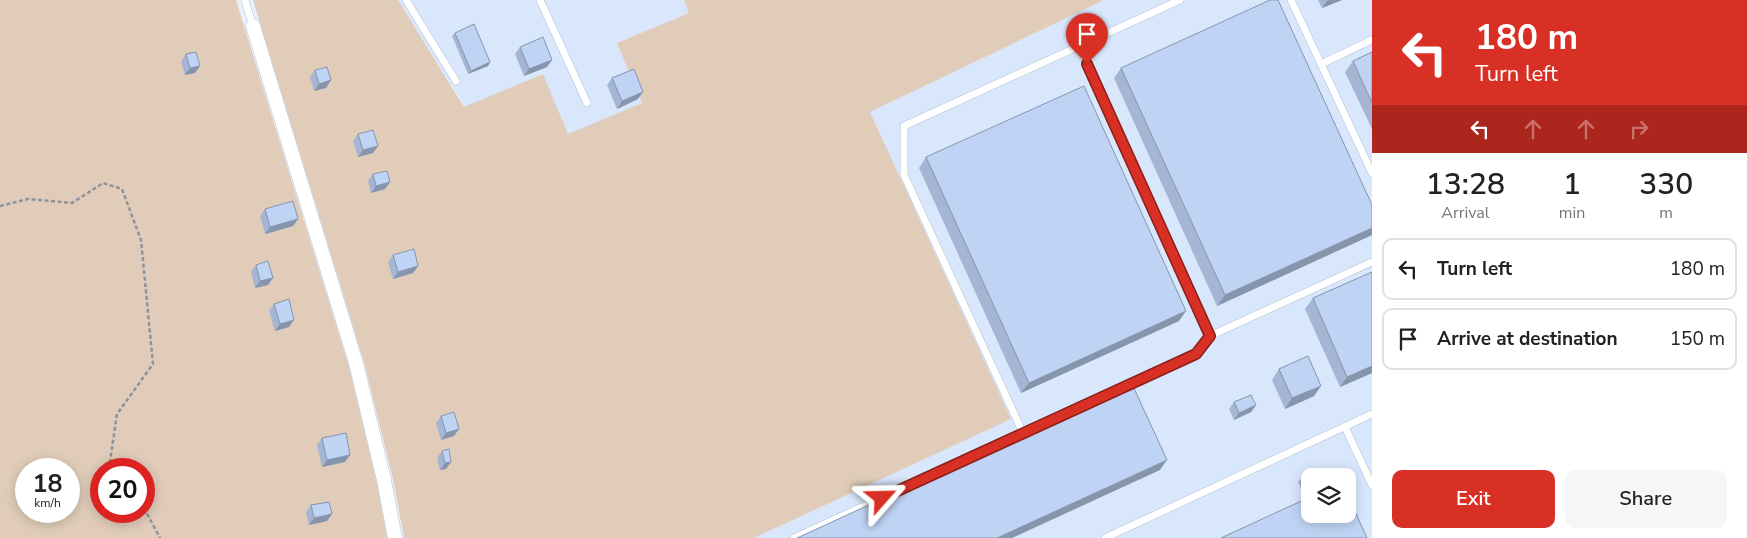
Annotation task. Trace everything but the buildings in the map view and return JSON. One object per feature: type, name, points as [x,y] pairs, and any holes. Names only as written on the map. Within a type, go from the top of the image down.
[{"type":"street","points":[[252,23],[356,363],[384,480],[395,538]]},
{"type":"lane","points":[[245,0],[252,23]]},
{"type":"lane","points":[[406,0],[456,81]]},
{"type":"lane","points":[[540,0],[586,103]]},
{"type":"lane","points":[[1022,433],[904,175],[904,126],[1180,0]]},
{"type":"lane","points":[[1291,0],[1372,173]]},
{"type":"lane","points":[[1321,64],[1372,40]]},
{"type":"lane","points":[[1079,46],[1210,336]]},
{"type":"lane","points":[[794,538],[1196,354],[1210,336],[1372,262]]},
{"type":"lane","points":[[1106,538],[1372,414]]},
{"type":"lane","points":[[1345,427],[1372,485]]},
{"type":"path","points":[[0,206],[28,199],[72,203],[103,183],[122,190],[141,240],[153,364],[117,414],[110,458]]},
{"type":"path","points":[[152,523],[160,538]]},
{"type":"shaded area","points":[[0,0],[236,0],[349,367],[377,484],[387,538],[0,538]]},
{"type":"shaded area","points":[[253,0],[398,0],[464,107],[543,74],[568,134],[642,103],[617,43],[689,13],[684,0],[1104,0],[870,112],[1011,419],[754,538],[404,538],[393,479],[364,362]]},
{"type":"shaded area","points":[[398,0],[684,0],[689,13],[617,43],[642,103],[568,135],[543,74],[465,107]]},
{"type":"shaded area","points":[[1104,0],[1372,0],[1372,538],[754,538],[1010,419],[870,112]]},
{"type":"route","points":[[882,498],[1196,354],[1210,336],[1087,64]]}]
